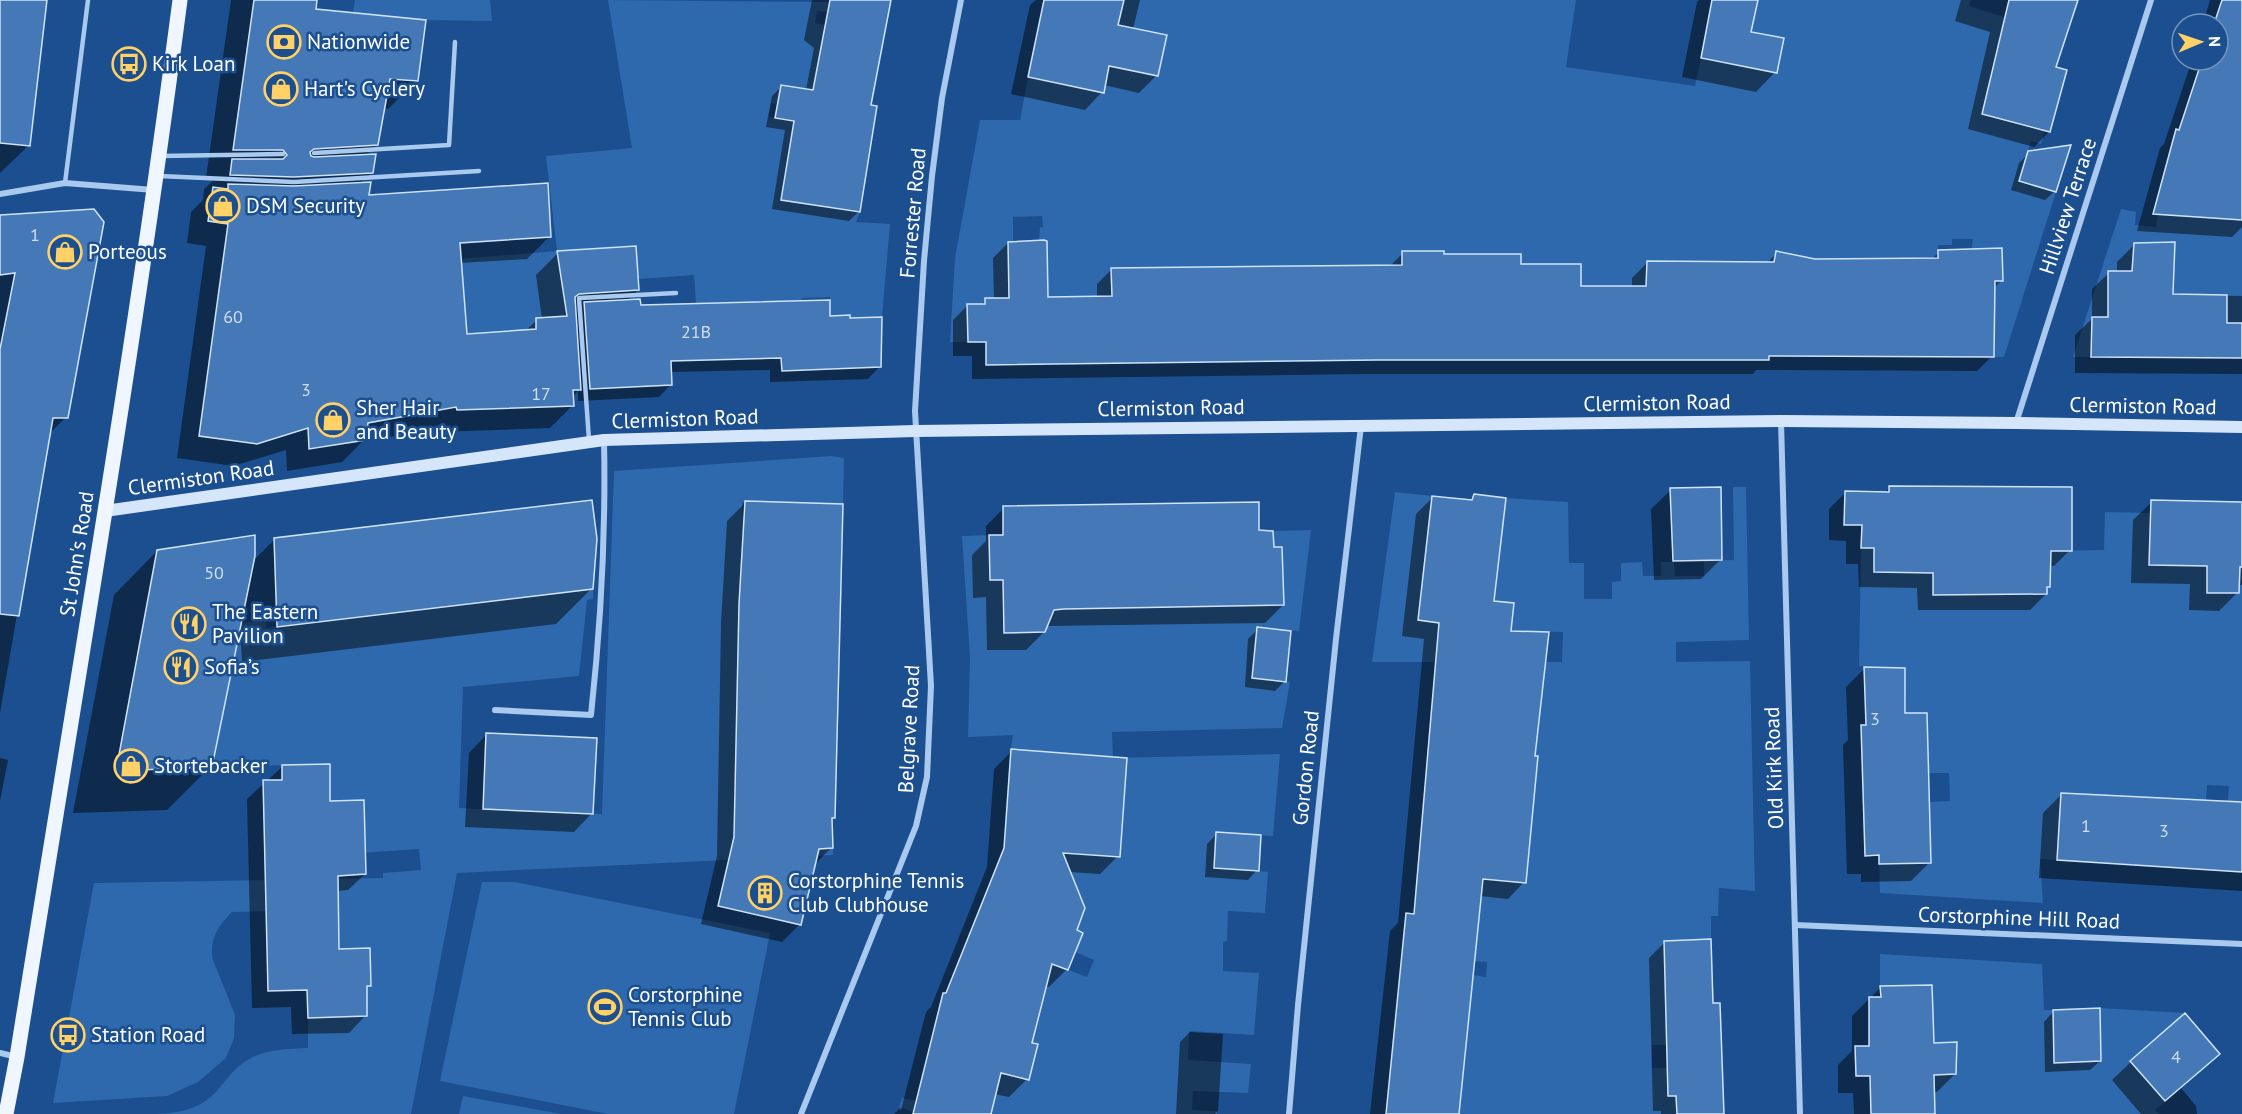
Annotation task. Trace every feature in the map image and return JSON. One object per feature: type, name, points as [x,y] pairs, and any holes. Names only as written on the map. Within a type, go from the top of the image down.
[{"type":"main road","name":"St John's Road","points":[[6,1114],[105,511],[160,156],[180,0]]},
{"type":"street","name":"Forrester Road","points":[[915,431],[924,261],[932,176],[942,98],[961,0]]},
{"type":"street","name":"Hillview Terrace","points":[[2016,423],[2151,0]]},
{"type":"street","points":[[0,194],[65,183],[156,183]]},
{"type":"street","name":"Clermiston Road","points":[[105,511],[604,440],[915,431],[1781,421],[2242,427]]},
{"type":"street","name":"Old Kirk Road","points":[[1781,421],[1800,1114]]},
{"type":"street","name":"Gordon Road","points":[[1289,1114],[1332,674],[1362,426]]},
{"type":"street","name":"Belgrave Road","points":[[801,1114],[916,826],[927,777],[931,686],[930,638],[915,431]]},
{"type":"street","points":[[495,710],[591,715],[602,609],[604,440]]},
{"type":"street","name":"Corstorphine Hill Road","points":[[1795,926],[2242,944]]},
{"type":"street","points":[[0,1053],[17,1057]]},
{"type":"lane","points":[[65,183],[88,0]]},
{"type":"lane","points":[[314,153],[449,145],[455,42]]},
{"type":"lane","points":[[160,156],[283,154]]},
{"type":"lane","points":[[156,183],[294,183],[479,171]]},
{"type":"lane","points":[[590,442],[579,298],[676,293]]},
{"type":"shaded area","points":[[355,0],[490,0],[492,21],[426,20],[353,13]]},
{"type":"shaded area","points":[[608,0],[830,2],[828,12],[817,11],[815,23],[825,25],[816,71],[836,73],[826,92],[781,85],[777,104],[771,103],[769,117],[807,123],[782,200],[860,212],[856,222],[890,224],[882,317],[830,316],[830,297],[802,298],[802,317],[764,319],[766,359],[762,359],[760,302],[696,303],[694,275],[639,279],[636,246],[558,251],[566,316],[536,331],[463,335],[467,329],[464,291],[431,261],[557,251],[546,156],[632,148]]},
{"type":"shaded area","points":[[1113,0],[1576,0],[1566,67],[1695,86],[1701,58],[1777,72],[1784,38],[1751,32],[1758,0],[1971,0],[1969,6],[2046,30],[2018,51],[1997,46],[1990,75],[2004,79],[1987,92],[1982,114],[2045,131],[2041,144],[2031,141],[2020,180],[2056,192],[2004,357],[1994,357],[1995,281],[2003,281],[2002,248],[1993,248],[1986,257],[1970,257],[1973,239],[1952,239],[1952,245],[1938,245],[1938,271],[1882,282],[1882,258],[1848,258],[1844,282],[1778,319],[1769,360],[1769,287],[1616,286],[1521,294],[1521,255],[1474,254],[1402,312],[1377,265],[1355,265],[1355,294],[1155,268],[1112,268],[1112,323],[1048,297],[1047,242],[1039,242],[1040,227],[1043,227],[1042,216],[1013,217],[1013,241],[1008,242],[1009,298],[986,298],[985,304],[967,304],[968,342],[950,342],[955,258],[980,120],[1020,120],[1028,77],[1103,93],[1110,60],[1158,75],[1167,35],[1140,29],[1116,32],[1123,2]]},
{"type":"shaded area","points":[[2121,209],[2136,212],[2135,225],[2156,227],[2158,213],[2242,220],[2242,323],[2228,323],[2227,295],[2204,319],[2204,294],[2173,294],[2174,272],[2108,271],[2108,317],[2092,317],[2091,357],[2073,357]]},
{"type":"shaded area","points":[[831,456],[844,458],[843,504],[742,502],[742,516],[765,517],[764,566],[741,565],[738,670],[794,849],[833,848],[833,855],[457,873],[411,1114],[157,1114],[181,1111],[210,1098],[239,1066],[249,1059],[278,1050],[308,1048],[308,1018],[367,1016],[367,986],[371,985],[370,949],[339,949],[338,910],[232,912],[216,933],[212,946],[213,960],[235,1015],[234,1038],[226,1058],[198,1082],[167,1096],[53,1103],[94,883],[383,878],[383,873],[421,870],[419,849],[331,855],[364,826],[363,800],[330,801],[329,764],[212,767],[241,623],[265,621],[266,628],[593,589],[593,599],[587,600],[579,676],[463,687],[459,808],[602,814],[614,471]]},
{"type":"shaded area","points":[[1983,486],[1982,550],[1998,594],[2010,594],[2010,587],[2034,587],[2034,595],[2047,595],[2047,587],[2050,587],[2051,551],[2104,550],[2105,512],[2151,513],[2149,565],[2207,566],[2207,593],[2239,593],[2240,567],[2242,567],[2242,802],[2228,801],[2229,786],[2207,785],[2204,828],[2142,797],[2138,866],[2118,863],[2115,796],[2061,793],[2057,860],[2040,859],[2043,903],[1880,893],[1879,864],[1931,862],[1930,802],[1950,801],[1949,773],[1928,773],[1927,713],[1906,713],[1905,668],[1859,666],[1861,548],[1874,548],[1965,487]]},
{"type":"shaded area","points":[[1733,487],[1746,487],[1749,640],[1676,642],[1676,662],[1750,661],[1755,891],[1719,888],[1718,916],[1711,916],[1711,939],[1664,941],[1667,1031],[1721,1030],[1722,1045],[1652,1045],[1652,1068],[1667,1068],[1668,1096],[1676,1096],[1677,1114],[1459,1114],[1466,1054],[1433,1050],[1473,975],[1486,977],[1487,962],[1474,961],[1450,894],[1415,891],[1417,873],[1526,883],[1521,809],[1533,810],[1538,756],[1526,755],[1447,662],[1372,662],[1395,492],[1432,496],[1418,620],[1497,571],[1506,498],[1568,502],[1569,563],[1584,563],[1584,599],[1612,599],[1612,582],[1621,581],[1621,563],[1642,562],[1643,576],[1661,576],[1661,562],[1674,562],[1675,576],[1704,576],[1704,561],[1734,560]],"holes":[[[1518,631],[1563,632],[1562,662],[1518,662]]]},
{"type":"shaded area","points":[[1311,530],[1299,631],[1258,627],[1252,678],[1290,682],[1282,728],[1112,732],[1113,758],[1280,754],[1273,836],[1217,832],[1259,871],[1268,872],[1265,913],[1228,911],[1227,941],[1223,942],[1223,971],[1259,973],[1254,1035],[1189,1031],[1188,1060],[1251,1064],[1248,1093],[1193,1091],[1192,1110],[1217,1111],[1217,1114],[918,1114],[899,1107],[902,1098],[917,1101],[1002,1070],[1008,1075],[1029,1080],[1038,1044],[1016,1039],[1043,960],[1087,977],[1094,960],[1075,952],[1083,933],[1064,925],[1081,920],[1085,908],[1082,900],[997,866],[1004,848],[1120,857],[1124,806],[1108,805],[1082,790],[1085,755],[1011,749],[1013,735],[968,737],[970,657],[962,536],[989,535],[990,580],[1031,580],[1004,605],[1004,633],[1043,632],[1044,610],[1064,609],[1063,586],[1114,608],[1149,607],[1203,583],[1204,607],[1240,606],[1240,583],[1235,576],[1283,575],[1282,547],[1274,547],[1273,531]]},
{"type":"shaded area","name":"Corstorphine Tennis Club","points":[[482,882],[515,882],[770,933],[734,1114],[608,1114],[440,1081]]},
{"type":"shaded area","points":[[1880,954],[2042,964],[2044,1010],[2053,1010],[2055,1063],[2101,1061],[2100,1008],[2185,1013],[2130,1060],[2165,1102],[2155,1110],[2159,1114],[1935,1114],[1934,1075],[1956,1074],[1956,1043],[1934,1043],[1932,985],[1880,986]]},
{"type":"shaded area","points":[[463,1096],[561,1114],[459,1114]]},
{"type":"building","points":[[0,0],[47,0],[30,146],[0,143]]},
{"type":"building","points":[[254,0],[317,0],[316,9],[426,20],[418,81],[390,79],[378,145],[314,149],[310,152],[314,157],[376,154],[373,173],[294,177],[230,175],[232,159],[283,159],[287,155],[283,150],[233,150]]},
{"type":"building","points":[[830,0],[891,0],[871,105],[877,106],[860,212],[781,200],[794,121],[775,118],[781,85],[813,90]]},
{"type":"building","points":[[1044,0],[1124,0],[1118,25],[1167,35],[1158,76],[1109,66],[1104,93],[1028,77]]},
{"type":"building","points":[[1712,0],[1758,0],[1751,32],[1784,38],[1777,73],[1701,58]]},
{"type":"building","points":[[2009,0],[2078,0],[2056,67],[2067,70],[2050,132],[1982,114]]},
{"type":"building","points":[[2222,0],[2242,0],[2242,220],[2153,214],[2176,129],[2179,130],[2198,72],[2230,72],[2230,12],[2218,12]]},
{"type":"building","points":[[2071,145],[2056,192],[2019,181],[2028,151]]},
{"type":"building","points":[[371,182],[369,195],[548,183],[551,237],[460,243],[467,334],[536,329],[536,318],[567,316],[557,251],[636,246],[639,290],[579,294],[575,297],[581,390],[573,390],[574,406],[457,410],[456,407],[368,423],[366,440],[309,449],[308,428],[257,444],[199,436],[228,224],[208,221],[213,187],[228,189],[228,184],[294,186]]},
{"type":"building","points":[[94,209],[104,222],[68,418],[53,418],[19,616],[0,614],[0,349],[15,273],[0,275],[0,215]]},
{"type":"building","points":[[1047,241],[1048,297],[1112,296],[1111,268],[1402,265],[1402,251],[1444,251],[1444,254],[1521,254],[1521,264],[1581,264],[1581,286],[1646,286],[1647,261],[1774,262],[1776,251],[1815,259],[1938,258],[1938,250],[2002,248],[2003,281],[1995,281],[1994,357],[1769,356],[1769,360],[1377,360],[986,365],[986,342],[968,342],[967,304],[985,304],[985,298],[1009,298],[1008,242]]},
{"type":"building","points":[[2175,242],[2173,294],[2227,295],[2227,323],[2242,323],[2242,358],[2091,357],[2092,317],[2108,317],[2108,271],[2132,271],[2134,243]]},
{"type":"building","points":[[640,299],[641,305],[830,300],[830,316],[882,317],[881,367],[782,371],[781,358],[671,361],[672,385],[590,389],[584,302]]},
{"type":"building","points":[[1889,486],[2072,487],[2072,551],[2051,551],[2050,587],[2047,587],[2047,594],[1933,595],[1933,573],[1874,572],[1874,548],[1861,548],[1862,525],[1844,525],[1845,491],[1889,492]]},
{"type":"building","points":[[1721,487],[1722,560],[1673,561],[1670,488]]},
{"type":"building","points":[[1474,494],[1506,498],[1494,601],[1514,603],[1511,631],[1549,632],[1535,756],[1538,756],[1526,883],[1483,879],[1459,1114],[1386,1114],[1406,913],[1414,914],[1439,623],[1418,620],[1432,496],[1472,500]]},
{"type":"building","points":[[592,500],[597,539],[593,589],[277,627],[274,538]]},
{"type":"building","points":[[2151,500],[2242,502],[2242,567],[2240,567],[2239,593],[2207,593],[2207,566],[2149,565]]},
{"type":"building","points":[[745,501],[843,504],[835,818],[832,818],[833,848],[819,849],[801,925],[718,906],[734,837],[739,604]]},
{"type":"building","points":[[1259,502],[1259,530],[1273,531],[1274,547],[1282,547],[1284,605],[1054,610],[1045,632],[1004,633],[1003,580],[990,580],[989,535],[1003,535],[1003,506]]},
{"type":"building","points":[[255,535],[255,556],[212,767],[116,771],[157,550]]},
{"type":"building","points":[[1257,627],[1291,631],[1286,682],[1252,678]]},
{"type":"building","points":[[1864,667],[1905,668],[1905,713],[1927,713],[1931,863],[1879,864],[1879,855],[1865,856],[1861,725],[1866,725]]},
{"type":"building","points":[[486,733],[597,738],[593,814],[483,809]]},
{"type":"building","points":[[1011,749],[1127,758],[1120,857],[1063,853],[1085,908],[1077,930],[1083,933],[1068,970],[1052,964],[1032,1043],[1038,1044],[1029,1080],[1001,1073],[991,1114],[913,1114],[943,993],[946,993],[1004,848]]},
{"type":"building","points":[[330,764],[330,801],[364,800],[366,874],[338,876],[339,949],[370,948],[371,986],[367,986],[367,1016],[308,1018],[307,990],[268,991],[263,780],[282,780],[282,765]]},
{"type":"building","points":[[2061,793],[2242,802],[2242,872],[2057,860]]},
{"type":"building","points":[[1216,832],[1261,835],[1259,871],[1214,868]]},
{"type":"building","points":[[1711,939],[1713,1003],[1720,1003],[1724,1114],[1677,1114],[1676,1096],[1668,1096],[1664,941]]},
{"type":"building","points":[[1932,985],[1934,1043],[1957,1042],[1956,1074],[1934,1075],[1935,1114],[1871,1114],[1870,1076],[1856,1076],[1855,1046],[1869,1046],[1869,997],[1881,997],[1880,986]]},
{"type":"building","points":[[2100,1008],[2101,1061],[2054,1063],[2053,1010]]},
{"type":"building","points":[[2185,1013],[2220,1054],[2165,1101],[2130,1061]]},
{"type":"place","name":"Nationwide","points":[[284,42]]},
{"type":"place","name":"Kirk Loan","points":[[129,64]]},
{"type":"place","name":"Hart's Cyclery","points":[[281,89]]},
{"type":"place","name":"DSM Security","points":[[223,206]]},
{"type":"place","name":"Porteous","points":[[65,252]]},
{"type":"place","name":"Sher Hair and Beauty","points":[[333,420]]},
{"type":"place","name":"The Eastern Pavilion","points":[[189,624]]},
{"type":"place","name":"Sofia’s","points":[[181,667]]},
{"type":"place","name":"Stortebacker","points":[[131,766]]},
{"type":"place","name":"Corstorphine Tennis Club Clubhouse","points":[[765,893]]},
{"type":"place","name":"Corstorphine Tennis Club","points":[[605,1007]]},
{"type":"place","name":"Station Road","points":[[68,1035]]}]
